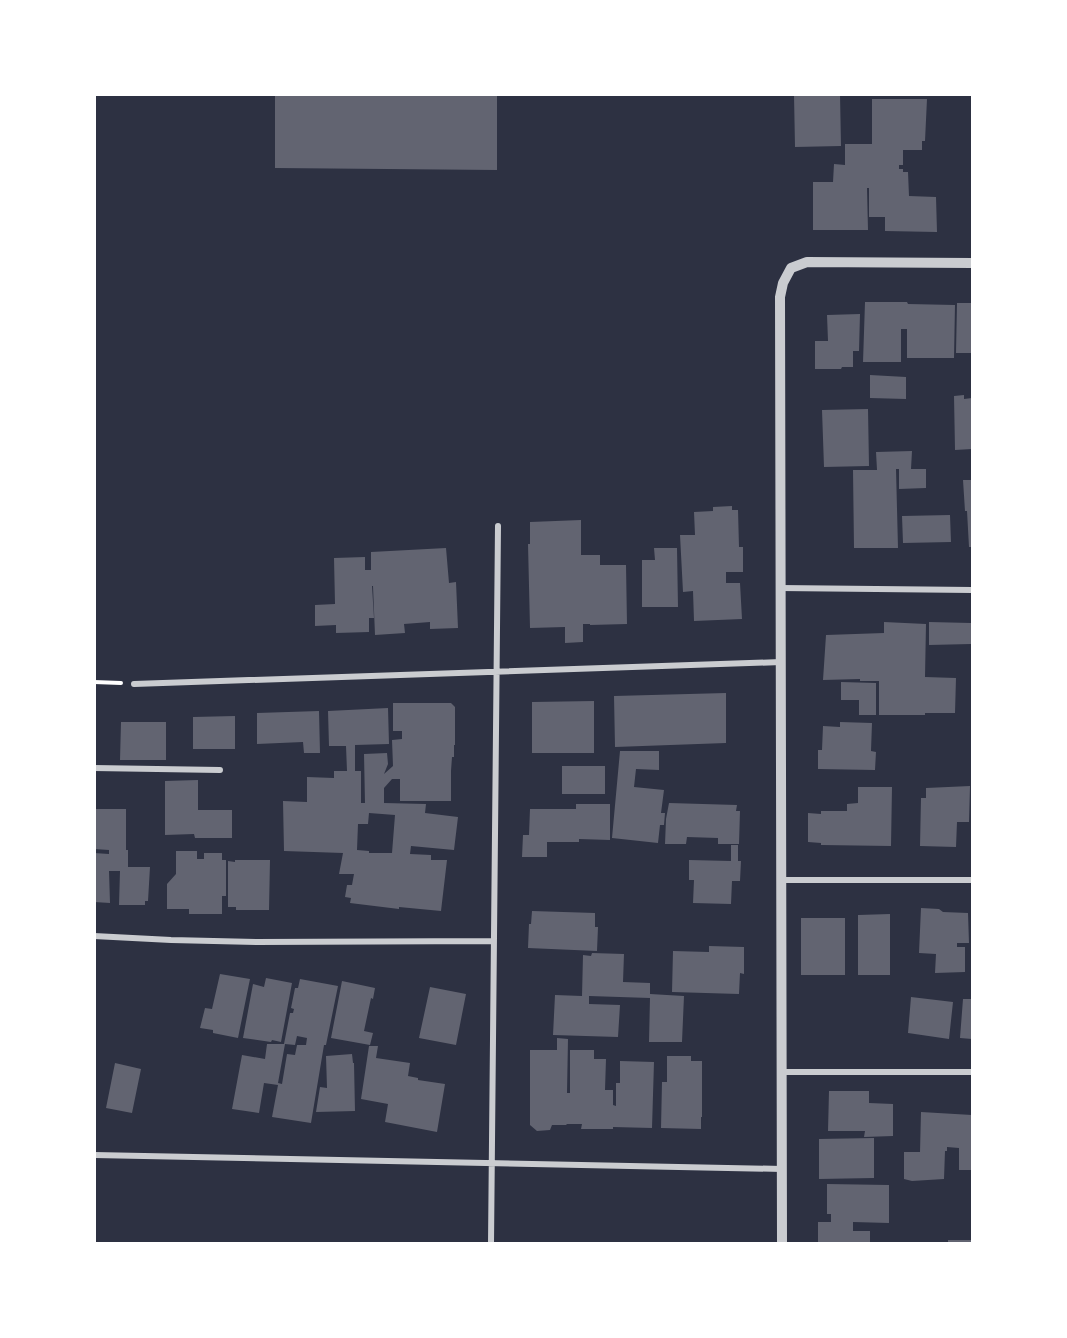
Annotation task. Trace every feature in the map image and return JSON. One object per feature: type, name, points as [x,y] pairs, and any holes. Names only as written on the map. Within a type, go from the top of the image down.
[{"type":"street","points":[[782,1244],[780,297],[783,282],[791,268],[807,262],[972,263]]},
{"type":"street","points":[[490,1244],[498,526]]},
{"type":"street","points":[[780,588],[972,590]]},
{"type":"street","points":[[134,684],[781,662]]},
{"type":"street","points":[[94,768],[220,770]]},
{"type":"street","points":[[781,880],[972,880]]},
{"type":"street","points":[[94,936],[257,942],[494,941]]},
{"type":"street","points":[[781,1072],[972,1072]]},
{"type":"street","points":[[94,1155],[782,1169]]},
{"type":"path","points":[[94,682],[134,684]]},
{"type":"building","points":[[275,94],[497,94],[497,170],[275,168]]},
{"type":"building","points":[[840,94],[841,146],[795,147],[794,95]]},
{"type":"building","points":[[872,99],[927,99],[925,141],[922,141],[922,150],[903,150],[903,165],[899,165],[899,169],[908,172],[909,196],[936,197],[937,232],[885,231],[885,217],[869,217],[869,188],[867,188],[868,230],[813,230],[813,182],[833,182],[834,164],[845,165],[845,144],[872,144]]},
{"type":"building","points":[[865,302],[955,305],[954,358],[907,358],[907,329],[901,329],[901,362],[863,362]]},
{"type":"building","points":[[957,303],[972,303],[972,353],[956,353]]},
{"type":"building","points":[[860,314],[859,351],[853,351],[853,367],[815,369],[815,341],[828,341],[827,315]]},
{"type":"building","points":[[870,375],[906,377],[906,399],[870,398]]},
{"type":"building","points":[[964,395],[964,399],[972,398],[972,449],[955,450],[954,396]]},
{"type":"building","points":[[868,409],[869,466],[824,467],[822,410]]},
{"type":"building","points":[[912,451],[911,469],[926,469],[926,488],[899,489],[899,469],[896,469],[898,548],[854,548],[853,470],[877,470],[876,452]]},
{"type":"building","points":[[963,480],[972,480],[972,547],[969,547]]},
{"type":"building","points":[[732,506],[732,510],[738,510],[739,547],[743,547],[743,572],[726,572],[726,583],[740,583],[742,619],[694,621],[693,591],[683,592],[680,535],[695,535],[694,512],[713,511],[713,507]]},
{"type":"building","points":[[950,515],[951,542],[903,543],[902,516]]},
{"type":"building","points":[[581,520],[581,555],[600,555],[600,565],[626,565],[627,624],[583,624],[583,642],[565,643],[565,627],[530,628],[528,544],[530,544],[530,522]]},
{"type":"building","points":[[446,548],[449,583],[456,582],[458,628],[430,629],[430,622],[404,624],[405,633],[375,635],[373,586],[374,618],[369,618],[369,632],[336,633],[336,625],[315,626],[315,605],[335,604],[334,558],[365,557],[365,570],[371,570],[371,552]]},
{"type":"building","points":[[654,548],[677,548],[678,607],[642,607],[642,560],[655,560]]},
{"type":"building","points":[[884,622],[926,624],[925,677],[956,678],[955,713],[879,715],[879,681],[823,680],[826,635],[884,633]]},
{"type":"building","points":[[929,622],[971,623],[971,644],[929,645]]},
{"type":"building","points":[[841,682],[876,683],[876,715],[859,715],[859,700],[841,700]]},
{"type":"building","points":[[726,693],[726,743],[615,747],[614,696]]},
{"type":"building","points":[[594,701],[594,753],[532,753],[532,702]]},
{"type":"building","points":[[393,703],[451,703],[455,707],[451,801],[400,801],[400,779],[392,779],[384,788],[384,803],[426,804],[425,813],[458,817],[454,850],[411,846],[410,854],[431,855],[431,860],[447,860],[441,911],[350,903],[351,898],[345,897],[347,885],[352,885],[354,874],[339,874],[343,853],[284,851],[283,801],[307,802],[307,777],[334,778],[334,771],[347,771],[346,746],[329,746],[328,711],[388,708],[389,744],[355,745],[355,771],[361,771],[361,803],[365,803],[364,754],[387,753],[388,764],[384,774],[393,766],[392,740],[402,739],[402,731],[393,731]],"holes":[[[369,813],[395,815],[392,853],[369,853],[369,851],[357,850],[358,824],[368,824]]]},
{"type":"building","points":[[319,711],[320,753],[304,753],[303,742],[257,744],[257,713]]},
{"type":"building","points":[[235,716],[235,749],[193,749],[193,717]]},
{"type":"building","points":[[121,722],[166,722],[166,760],[120,760]]},
{"type":"building","points":[[840,722],[872,723],[871,751],[876,752],[875,770],[818,769],[818,750],[822,750],[823,726],[840,727]]},
{"type":"building","points":[[620,751],[659,751],[659,770],[636,769],[634,787],[664,790],[661,813],[665,813],[664,825],[660,825],[658,843],[612,838]]},
{"type":"building","points":[[562,766],[605,766],[605,794],[562,794]]},
{"type":"building","points":[[198,780],[198,810],[232,810],[232,838],[195,838],[194,834],[165,835],[165,781]]},
{"type":"building","points":[[970,786],[969,822],[957,822],[956,847],[920,846],[921,798],[926,798],[926,788]]},
{"type":"building","points":[[858,787],[892,787],[891,846],[821,845],[821,843],[808,842],[808,813],[847,811],[847,804],[858,803]]},
{"type":"building","points":[[669,803],[737,805],[736,811],[740,811],[739,844],[718,844],[718,838],[687,837],[686,844],[665,844]]},
{"type":"building","points":[[576,804],[610,804],[610,840],[579,839],[579,842],[547,842],[547,857],[522,857],[523,835],[529,835],[530,809],[576,809]]},
{"type":"building","points":[[94,809],[126,809],[128,867],[150,867],[148,901],[145,901],[145,905],[119,905],[120,871],[109,871],[110,903],[94,902],[94,853],[109,854],[109,850],[94,849]]},
{"type":"building","points":[[731,845],[738,845],[738,861],[741,861],[740,881],[732,881],[731,904],[693,903],[694,880],[689,880],[689,860],[731,861]]},
{"type":"building","points":[[176,851],[197,851],[197,859],[204,859],[204,853],[222,853],[222,860],[226,860],[226,896],[222,896],[222,914],[189,914],[189,909],[167,909],[167,884],[176,874]]},
{"type":"building","points":[[235,860],[270,860],[269,910],[236,910],[236,907],[228,907],[228,861],[235,862]]},
{"type":"building","points":[[921,908],[968,913],[969,943],[957,943],[957,947],[965,947],[965,972],[935,973],[936,954],[919,953]]},
{"type":"building","points":[[532,911],[595,913],[595,927],[598,927],[597,951],[528,948]]},
{"type":"building","points":[[890,914],[890,975],[858,975],[858,915]]},
{"type":"building","points":[[801,918],[845,918],[845,975],[801,975]]},
{"type":"building","points":[[709,946],[744,947],[744,974],[740,973],[739,994],[672,992],[673,951],[709,952]]},
{"type":"building","points":[[592,953],[624,954],[623,982],[650,983],[650,994],[684,996],[682,1042],[649,1042],[650,998],[589,996],[589,1004],[620,1005],[618,1037],[553,1035],[555,995],[582,996],[583,955],[591,956]]},
{"type":"building","points":[[220,974],[250,979],[238,1038],[200,1028],[205,1008],[212,1009]]},
{"type":"building","points":[[266,978],[292,983],[281,1042],[243,1038],[253,984],[264,987]]},
{"type":"building","points":[[300,979],[338,986],[326,1045],[324,1045],[311,1123],[272,1117],[278,1085],[264,1083],[259,1113],[232,1109],[242,1055],[265,1059],[267,1044],[284,1044],[290,1013],[293,1013],[294,1009],[291,1008],[295,988],[298,988]],"holes":[[[297,1036],[307,1038],[306,1045],[297,1045],[295,1055],[287,1054],[282,1084],[278,1083],[285,1044],[295,1045]]]},
{"type":"building","points":[[342,981],[375,988],[364,1031],[373,1033],[370,1045],[331,1038]]},
{"type":"building","points":[[430,987],[466,994],[456,1045],[419,1038]]},
{"type":"building","points":[[911,997],[953,1002],[949,1039],[908,1033]]},
{"type":"building","points":[[963,999],[972,999],[972,1039],[960,1038]]},
{"type":"building","points":[[557,1038],[568,1039],[567,1093],[570,1093],[570,1050],[594,1050],[594,1059],[606,1059],[605,1090],[613,1090],[613,1105],[616,1106],[616,1083],[620,1083],[620,1061],[654,1062],[652,1128],[581,1129],[582,1124],[566,1124],[552,1125],[550,1130],[537,1131],[530,1125],[530,1050],[557,1050]]},
{"type":"building","points":[[369,1046],[378,1046],[376,1058],[410,1063],[408,1076],[445,1084],[437,1132],[385,1122],[388,1104],[361,1099]]},
{"type":"building","points":[[352,1054],[355,1111],[316,1112],[320,1087],[327,1088],[326,1056]]},
{"type":"building","points":[[667,1056],[691,1056],[691,1061],[702,1061],[701,1129],[661,1128],[662,1082],[667,1082]]},
{"type":"building","points":[[115,1063],[141,1069],[132,1113],[106,1108]]},
{"type":"building","points":[[829,1091],[869,1091],[869,1103],[893,1104],[893,1136],[864,1137],[865,1131],[828,1131]]},
{"type":"building","points":[[921,1112],[972,1115],[972,1170],[959,1170],[959,1148],[947,1147],[944,1179],[912,1181],[904,1179],[904,1152],[920,1152]]},
{"type":"building","points":[[874,1138],[874,1178],[819,1179],[819,1139]]},
{"type":"building","points":[[827,1184],[889,1185],[889,1223],[853,1222],[853,1231],[870,1231],[870,1244],[818,1244],[818,1222],[831,1222],[831,1214],[827,1214]]},
{"type":"building","points":[[948,1240],[972,1240],[972,1244],[948,1244]]}]
